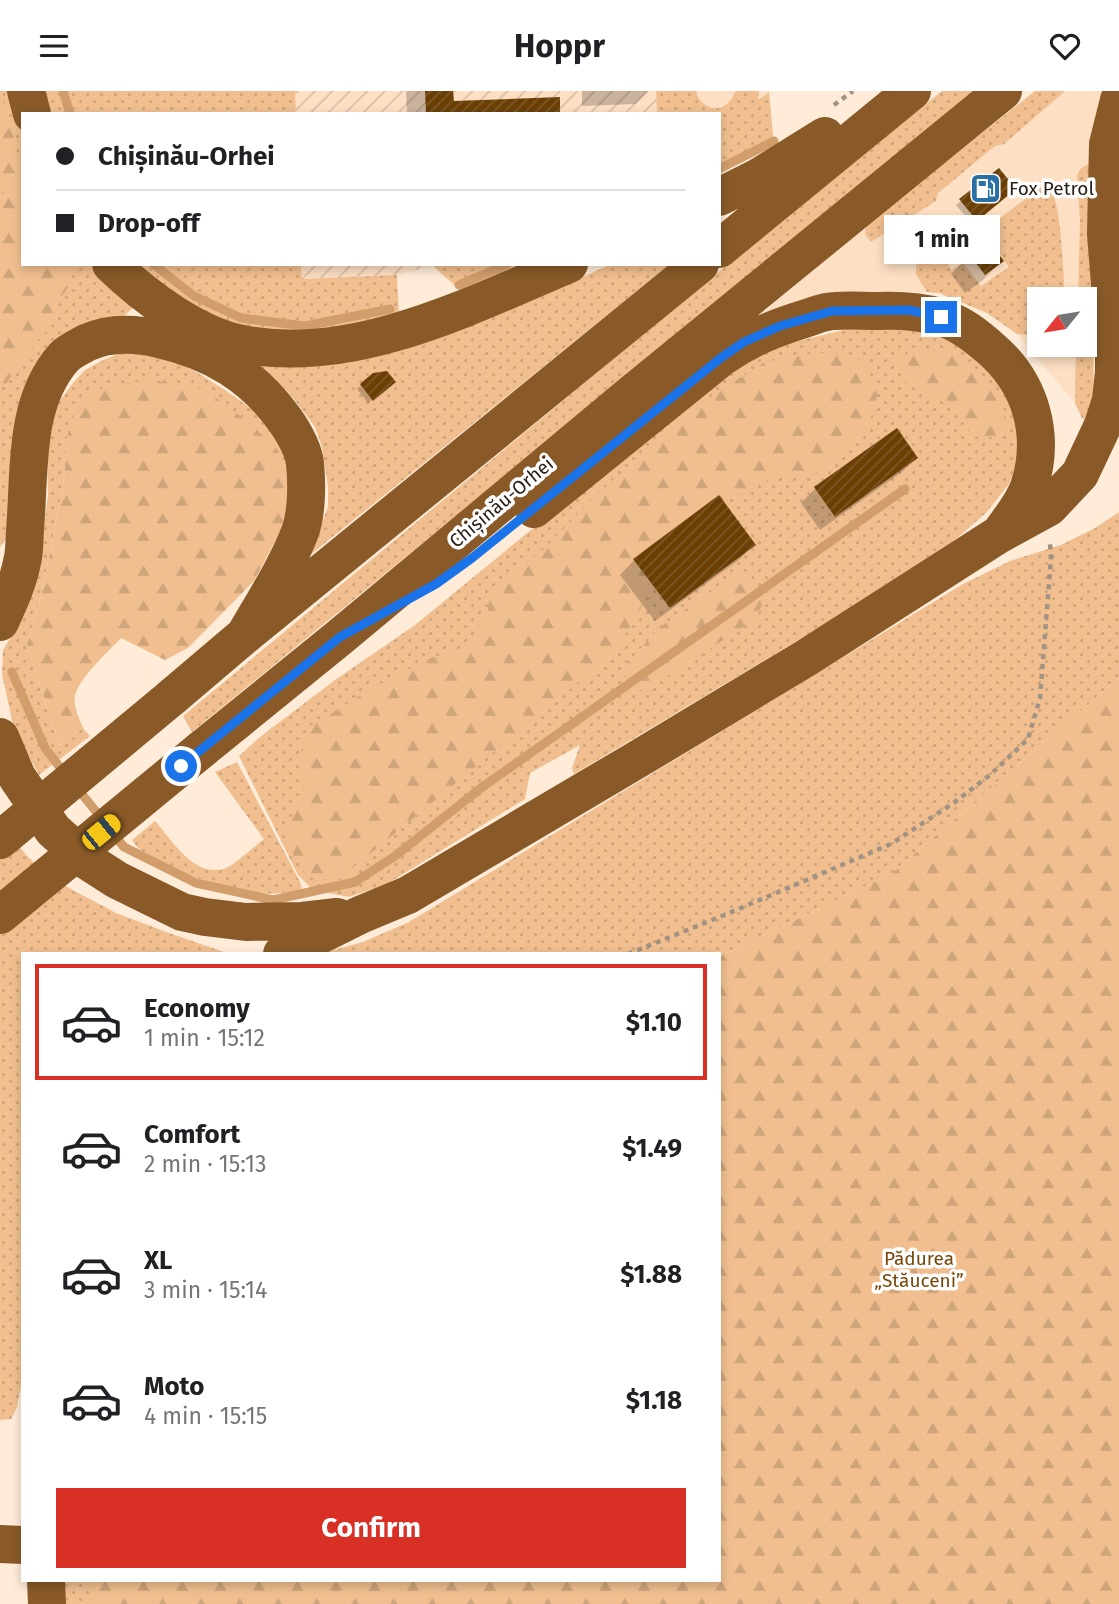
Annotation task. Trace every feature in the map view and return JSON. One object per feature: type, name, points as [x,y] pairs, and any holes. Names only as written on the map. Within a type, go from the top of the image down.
[{"type":"highway","points":[[26,91],[31,112]]},
{"type":"highway","points":[[721,196],[759,177],[898,91]]},
{"type":"highway","points":[[721,247],[912,91]]},
{"type":"highway","name":"Chișinău-Orhei","points":[[0,915],[1003,91]]},
{"type":"highway","points":[[286,952],[360,915],[408,895],[610,776],[806,657],[998,535],[1049,507],[1080,474],[1103,425],[1111,400],[1114,333],[1106,208],[1108,145],[1119,100]]},
{"type":"highway","points":[[113,266],[163,307],[201,329],[240,344],[274,348],[327,347],[421,325],[564,266]]},
{"type":"highway","points":[[0,840],[245,635],[698,266]]},
{"type":"highway","points":[[340,637],[436,584],[472,558],[733,349],[780,326],[832,311],[909,310],[941,317],[972,333],[1000,356],[1022,386],[1033,414],[1037,438],[1029,488],[998,535]]},
{"type":"highway","points":[[0,622],[23,560],[32,431],[41,395],[66,355],[79,347],[106,335],[139,335],[192,347],[234,369],[257,387],[276,408],[295,435],[305,461],[306,486],[301,529],[288,559],[245,635]]},
{"type":"highway","points":[[0,737],[17,777],[53,830],[89,862],[117,880],[182,912],[205,917],[246,922],[288,922],[360,915]]},
{"type":"highway","points":[[0,1543],[21,1545]]},
{"type":"highway","points":[[46,1582],[47,1604]]},
{"type":"path","points":[[633,952],[891,844],[955,802],[990,775],[1028,739],[1040,698],[1051,558],[1049,507]]},
{"type":"shaded area","points":[[295,91],[656,91],[657,112],[296,112]]},
{"type":"shaded area","points":[[678,91],[770,91],[757,100],[721,113]]},
{"type":"shaded area","name":"Fox Petrol","points":[[1035,91],[1108,91],[1093,242],[1094,287],[1027,287],[1027,346],[1017,334],[987,313],[939,293],[834,296],[764,312],[868,224]]},
{"type":"shaded area","points":[[301,266],[431,266],[397,275],[302,279]]},
{"type":"shaded area","name":"Fox Petrol","points":[[1036,357],[1093,357],[1093,373],[1082,418],[1075,403]]},
{"type":"green space","points":[[0,91],[11,91],[21,126],[21,266],[91,266],[134,307],[123,317],[83,325],[9,515],[5,540],[0,547]]},
{"type":"green space","points":[[2,91],[21,161],[21,266],[69,266],[71,274],[69,286],[59,300],[57,319],[31,348],[5,385],[0,383],[0,207],[5,201],[0,179]]},
{"type":"green space","points":[[45,91],[295,91],[296,112],[50,112]]},
{"type":"green space","points":[[656,91],[696,91],[705,105],[714,108],[724,106],[736,91],[759,91],[758,100],[769,92],[773,135],[770,145],[721,172],[721,112],[657,112]]},
{"type":"green space","points":[[942,91],[974,91],[192,732],[183,716],[706,282]]},
{"type":"green space","points":[[1035,91],[1065,91],[1004,144],[995,146],[938,193],[936,201],[871,242],[865,230],[868,224]]},
{"type":"green space","points":[[1088,164],[1092,172],[1093,287],[1078,287],[1080,220],[1077,175],[1080,169]]},
{"type":"green space","points":[[1048,182],[1059,221],[1064,287],[1027,287],[1027,334],[1017,334],[987,313],[939,293],[927,292],[916,274],[916,265],[935,255],[947,262],[951,270],[963,263],[981,286],[1009,267],[983,231]]},
{"type":"green space","points":[[136,266],[301,266],[302,279],[397,275],[399,316],[344,329],[250,330],[191,310]]},
{"type":"green space","points":[[433,266],[516,266],[460,290]]},
{"type":"green space","points":[[607,266],[668,266],[309,556],[328,507],[322,447],[315,427],[290,394],[251,362],[495,315]]},
{"type":"green space","points":[[896,327],[932,332],[981,357],[1008,389],[1022,452],[1009,484],[986,513],[956,539],[820,627],[574,774],[572,768],[580,745],[530,773],[525,799],[387,884],[349,897],[313,890],[298,875],[239,756],[335,680],[415,625],[742,357],[852,328]]},
{"type":"green space","points":[[923,347],[949,352],[975,369],[1000,397],[1007,422],[1001,438],[972,436],[951,403],[928,396],[906,382],[895,359]]},
{"type":"green space","points":[[835,352],[865,362],[878,393],[869,424],[846,455],[811,476],[773,477],[718,505],[661,548],[639,613],[604,661],[337,881],[308,877],[290,850],[285,833],[304,791],[299,757],[309,727],[371,689],[428,659],[467,648],[488,610],[489,596],[548,545],[596,495],[701,403],[763,363],[797,355]]},
{"type":"green space","points":[[121,353],[174,361],[241,401],[272,428],[280,441],[288,461],[291,483],[68,432],[63,488],[42,592],[27,645],[60,746],[83,728],[90,736],[39,775],[14,729],[2,674],[3,650],[19,624],[43,536],[48,495],[47,455],[56,406],[85,370]]},
{"type":"green space","points":[[1076,357],[1094,357],[1094,411],[1088,421],[1082,418],[1075,403]]},
{"type":"green space","points":[[152,380],[204,389],[247,421],[278,450],[291,483],[286,521],[254,581],[188,648],[165,660],[121,638],[95,665],[78,688],[75,704],[83,728],[60,746],[27,645],[42,592],[63,488],[68,432],[78,404],[106,386]]},
{"type":"green space","points":[[1119,512],[1119,678],[891,874],[721,956],[721,952],[329,952],[363,942],[409,922],[963,584],[1010,561],[1061,545]]},
{"type":"green space","points":[[748,571],[764,601],[754,620],[656,684],[635,692],[622,669],[659,628],[734,575]]},
{"type":"green space","name":"Pădurea „Stăuceni”","points":[[1119,678],[1119,1604],[92,1604],[92,1582],[721,1582],[721,956],[891,874]]},
{"type":"green space","points":[[237,762],[302,890],[265,894],[209,882],[154,860],[132,840],[155,821],[184,855],[203,868],[224,869],[238,860],[264,839],[215,772]]},
{"type":"green space","points":[[0,820],[26,855],[54,880],[116,913],[224,952],[21,952],[21,1386],[17,1407],[11,1419],[0,1420]]},
{"type":"green space","points":[[63,1582],[92,1582],[92,1604],[63,1604]]},
{"type":"building","points":[[425,91],[453,91],[454,101],[560,97],[560,112],[426,112]]},
{"type":"building","points":[[999,168],[1016,189],[977,221],[959,199]]},
{"type":"building","points":[[987,239],[1004,261],[985,275],[969,254]]},
{"type":"building","points":[[387,371],[396,382],[373,401],[360,384],[373,373]]},
{"type":"building","points":[[897,428],[918,458],[835,517],[814,487]]},
{"type":"building","points":[[719,495],[756,545],[670,608],[633,559]]},
{"type":"waterway","points":[[63,91],[69,112]]},
{"type":"waterway","points":[[721,168],[774,141]]},
{"type":"waterway","points":[[156,266],[194,296],[241,318],[305,326],[390,309]]},
{"type":"waterway","points":[[459,285],[503,266]]},
{"type":"waterway","points":[[113,834],[124,847],[196,883],[273,900],[355,882],[395,856],[481,788],[905,489]]},
{"type":"waterway","points":[[12,672],[45,748],[65,774]]},
{"type":"waterway","points":[[76,787],[103,820]]},
{"type":"place","name":"Fox Petrol","points":[[986,188]]},
{"type":"route","points":[[181,766],[340,637],[436,584],[472,558],[744,342],[780,326],[832,311],[909,310],[941,317]]}]
